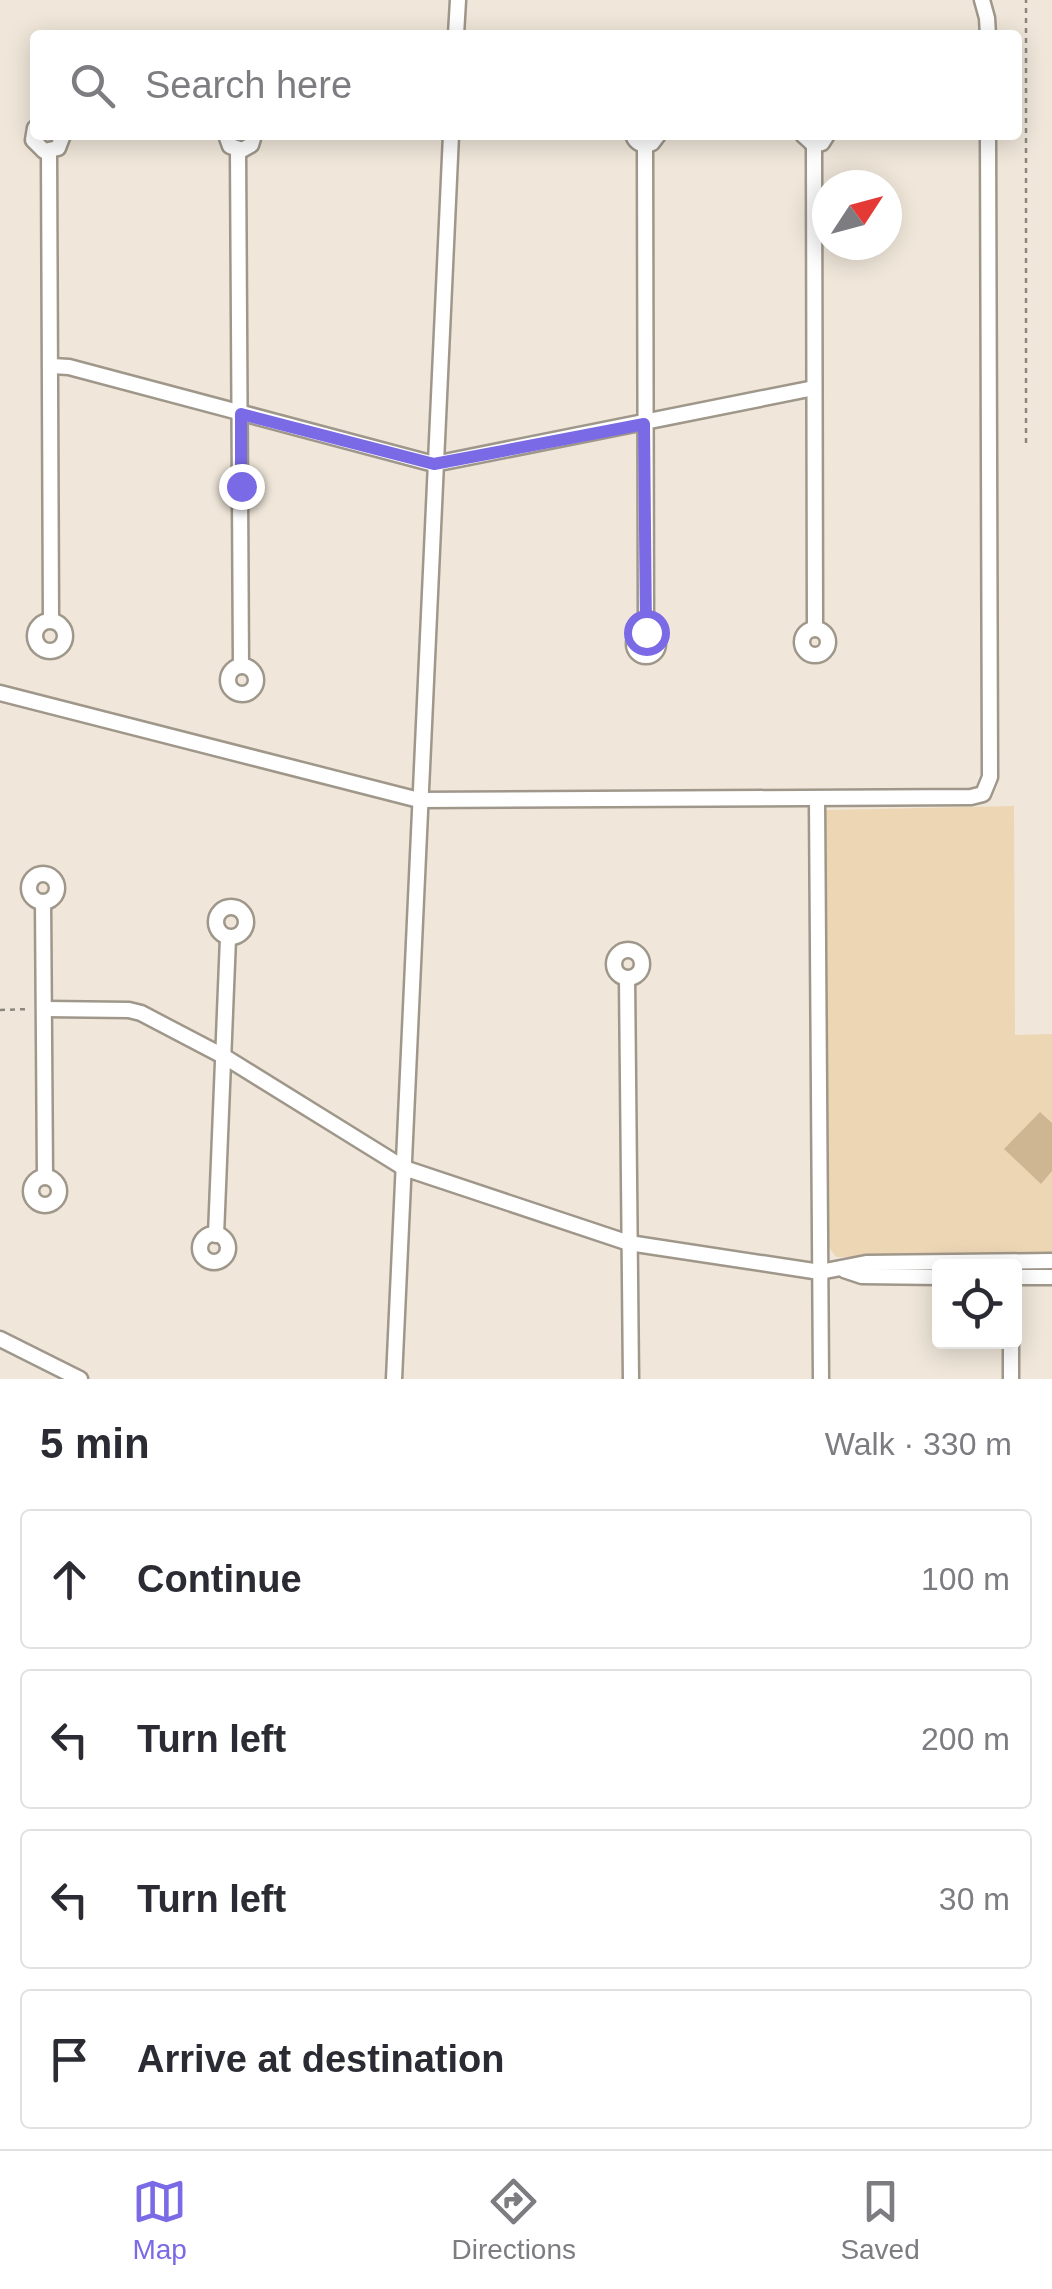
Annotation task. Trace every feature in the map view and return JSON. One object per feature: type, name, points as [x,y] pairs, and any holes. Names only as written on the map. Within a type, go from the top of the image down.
[{"type":"street","points":[[456,30],[458,0]]},
{"type":"street","points":[[982,0],[988,30]]},
{"type":"street","points":[[36,140],[49,152]]},
{"type":"street","points":[[49,152],[58,148],[61,140]]},
{"type":"street","points":[[228,140],[238,150],[251,145],[252,140]]},
{"type":"street","points":[[394,1379],[451,140]]},
{"type":"street","points":[[639,140],[646,632]]},
{"type":"street","points":[[808,140],[815,629]]},
{"type":"street","points":[[0,693],[420,800],[817,800],[972,798],[983,794],[990,777],[988,140]]},
{"type":"street","points":[[238,150],[241,666]]},
{"type":"street","points":[[49,152],[51,620]]},
{"type":"street","points":[[52,366],[69,367],[434,464],[814,388]]},
{"type":"street","points":[[817,800],[821,1379]]},
{"type":"street","points":[[43,902],[45,1177]]},
{"type":"street","points":[[216,1234],[228,938]]},
{"type":"street","points":[[627,978],[631,1379]]},
{"type":"street","points":[[46,1009],[141,1012],[225,1057],[404,1168],[630,1242],[820,1272],[866,1263],[932,1266]]},
{"type":"street","points":[[1022,1267],[1052,1262]]},
{"type":"street","points":[[843,1270],[862,1276],[932,1276]]},
{"type":"street","points":[[1022,1271],[1052,1277]]},
{"type":"street","points":[[0,1339],[80,1379]]},
{"type":"street","points":[[1011,1349],[1011,1379]]},
{"type":"path","points":[[1026,0],[1026,443]]},
{"type":"path","points":[[0,1010],[46,1009]]},
{"type":"shaded area","points":[[1014,806],[1015,1035],[1052,1034],[1052,1255],[836,1257],[828,1246],[826,810]]},
{"type":"shaded area","points":[[1040,1112],[1052,1123],[1052,1171],[1041,1184],[1004,1149]]},
{"type":"route","points":[[241,486],[241,414],[434,464],[644,424],[646,632]]}]
